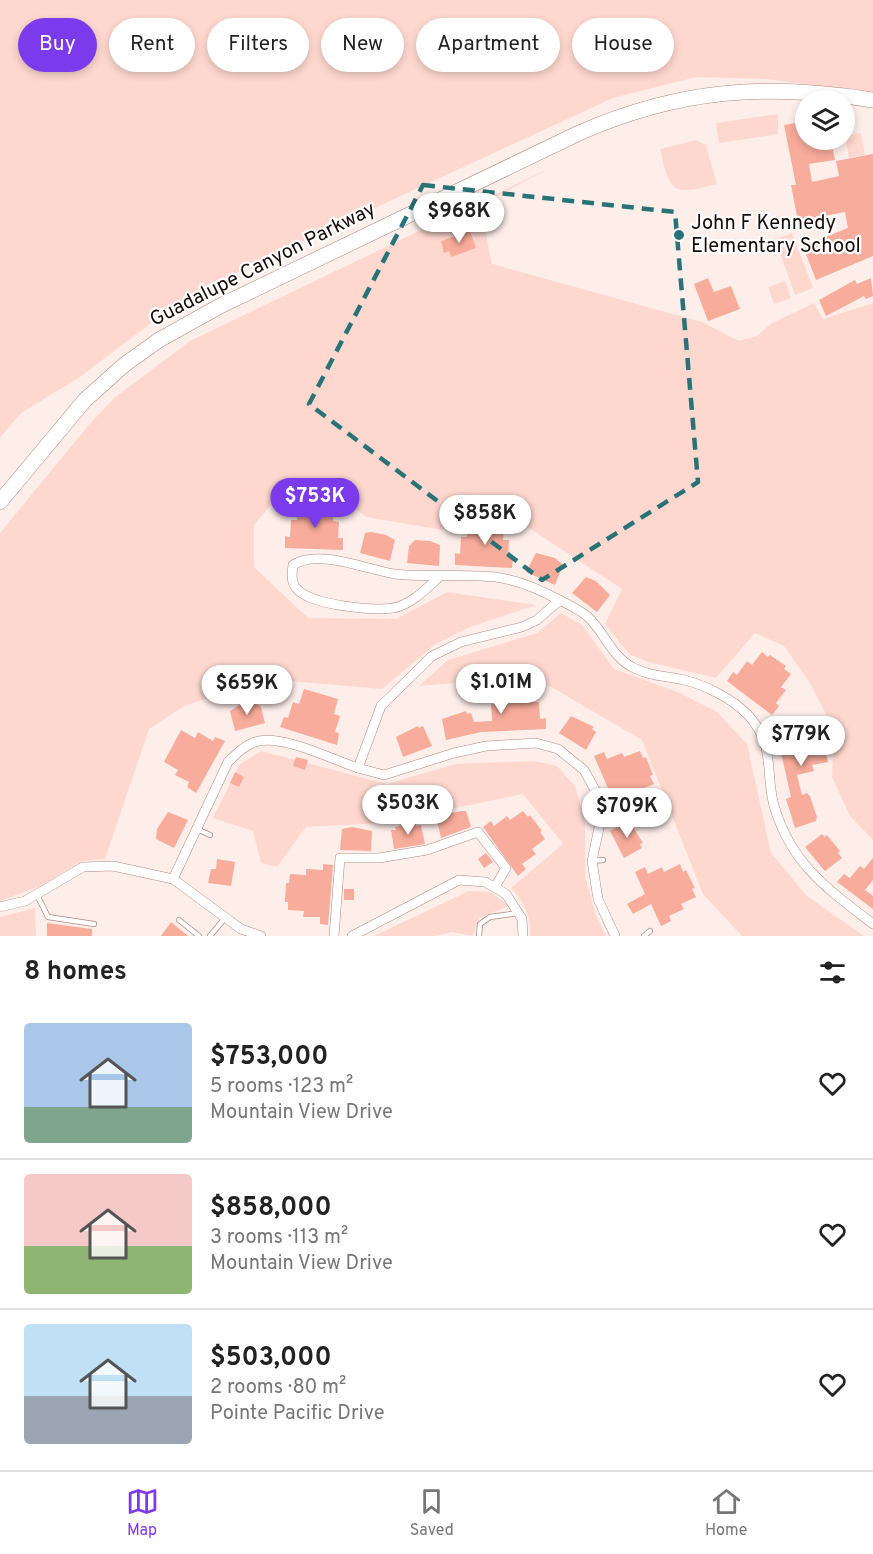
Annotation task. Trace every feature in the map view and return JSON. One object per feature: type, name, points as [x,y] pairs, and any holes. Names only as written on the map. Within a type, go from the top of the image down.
[{"type":"main road","name":"Guadalupe Canyon Parkway","points":[[0,502],[85,400],[124,365],[159,340],[220,306],[561,142],[639,109],[712,94],[787,90],[873,100]]},
{"type":"street","points":[[439,577],[416,596],[394,608],[357,607],[322,601],[298,590],[291,579],[293,565],[300,561],[342,560],[393,573],[439,577],[495,577],[527,585],[560,600],[587,616],[615,653],[631,667],[686,681],[728,699],[748,715],[764,739],[771,763],[774,807],[790,846],[815,878],[873,924]]},
{"type":"street","points":[[358,768],[381,706],[432,656],[462,642],[522,627],[537,620],[560,600]]},
{"type":"street","points":[[173,879],[228,762],[240,750],[257,741],[279,741],[384,775],[409,770],[454,753],[486,746],[536,743],[558,749],[584,770],[595,790],[600,823],[592,861],[598,899],[615,936]]},
{"type":"street","points":[[334,936],[340,858],[379,858],[427,850],[478,832],[506,868],[495,887]]},
{"type":"street","points":[[0,907],[25,901],[82,867],[112,866],[173,879],[232,918],[241,929],[261,936]]},
{"type":"street","points":[[352,936],[459,880],[485,882],[506,894],[519,913],[524,936]]},
{"type":"lane","points":[[197,829],[210,835]]},
{"type":"lane","points":[[592,861],[603,860]]},
{"type":"lane","points":[[37,895],[48,917],[94,924]]},
{"type":"lane","points":[[479,936],[480,924],[490,917],[519,913]]},
{"type":"lane","points":[[210,936],[232,918]]},
{"type":"lane","points":[[178,920],[199,936]]},
{"type":"lane","points":[[644,936],[650,931]]},
{"type":"highlighted area","points":[[423,185],[675,212],[698,482],[542,580],[309,404]]},
{"type":"shaded area","points":[[0,0],[873,0],[873,94],[767,79],[696,77],[613,98],[273,255],[180,301],[80,377],[21,413],[0,438]]},
{"type":"shaded area","points":[[778,114],[778,134],[719,143],[716,123]]},
{"type":"shaded area","points":[[861,133],[865,155],[849,158],[848,150],[855,150],[855,134]]},
{"type":"shaded area","points":[[696,140],[706,145],[717,184],[691,190],[675,188],[667,175],[660,149]]},
{"type":"shaded area","points":[[552,167],[480,205],[492,264],[702,322],[739,341],[757,336],[772,323],[814,303],[823,319],[873,303],[873,840],[850,816],[832,777],[834,730],[810,683],[784,646],[755,633],[716,678],[648,662],[629,654],[605,624],[622,589],[477,494],[443,530],[366,517],[318,479],[293,479],[254,525],[254,567],[308,618],[396,619],[447,592],[536,605],[470,627],[434,645],[382,689],[267,679],[184,706],[149,729],[105,859],[82,861],[40,886],[0,901],[0,533],[87,427],[114,398],[190,341]]},
{"type":"shaded area","points":[[792,233],[813,288],[795,295],[775,239]]},
{"type":"shaded area","points":[[785,281],[791,298],[774,304],[768,287]]},
{"type":"shaded area","points":[[561,613],[582,625],[614,669],[680,693],[717,712],[747,744],[771,853],[807,896],[864,936],[742,936],[703,894],[642,740],[553,688],[528,677],[419,686],[448,660],[537,633]]},
{"type":"shaded area","points":[[261,751],[387,784],[456,764],[534,761],[557,766],[575,786],[585,820],[585,876],[596,916],[606,936],[530,936],[530,923],[526,910],[520,898],[511,888],[563,844],[523,794],[382,823],[306,827],[277,867],[261,863],[253,831],[213,818],[240,764]]},
{"type":"shaded area","points":[[469,891],[490,892],[509,906],[479,918],[473,936],[452,932],[434,936],[374,936]]},
{"type":"shaded area","points":[[35,908],[36,936],[0,936],[0,917]]},
{"type":"building","points":[[795,123],[795,150],[833,150],[835,160],[809,164],[812,182],[839,176],[836,161],[873,154],[873,256],[816,280],[803,246],[848,228],[845,212],[798,221],[791,185],[796,185],[784,125]]},
{"type":"building","points":[[470,231],[476,248],[451,257],[449,251],[444,253],[441,241]]},
{"type":"building","points":[[708,278],[714,292],[731,286],[740,309],[708,321],[694,284]]},
{"type":"building","points":[[871,278],[873,296],[866,299],[864,296],[826,316],[819,300],[855,280],[857,284]]},
{"type":"building","points":[[298,504],[334,505],[333,521],[339,522],[338,538],[343,538],[343,550],[285,548],[285,536],[290,537],[291,520],[297,520]]},
{"type":"building","points":[[488,521],[504,524],[503,540],[509,540],[508,556],[513,557],[512,568],[455,565],[455,553],[460,554],[461,537],[467,537],[468,522]]},
{"type":"building","points":[[365,533],[386,535],[395,540],[390,561],[360,553]]},
{"type":"building","points":[[415,540],[430,541],[440,545],[439,566],[407,563],[409,546]]},
{"type":"building","points":[[536,553],[555,558],[563,565],[555,585],[526,572]]},
{"type":"building","points":[[586,577],[596,581],[610,595],[597,612],[572,593]]},
{"type":"building","points":[[762,652],[786,666],[784,669],[791,674],[781,687],[786,690],[776,703],[779,706],[772,715],[727,681],[733,672],[737,675],[747,661],[752,665]]},
{"type":"building","points":[[505,684],[532,686],[533,702],[539,702],[540,719],[546,718],[546,729],[481,732],[446,740],[442,719],[466,711],[467,714],[471,713],[474,722],[492,721],[491,704],[497,704],[496,687],[505,687]]},
{"type":"building","points":[[304,689],[338,699],[334,714],[340,716],[335,732],[339,733],[337,745],[280,727],[284,717],[288,718],[293,702],[299,704]]},
{"type":"building","points":[[254,702],[261,707],[265,723],[235,731],[230,711],[240,705]]},
{"type":"building","points":[[571,716],[594,727],[592,729],[596,732],[586,750],[559,733]]},
{"type":"building","points":[[785,724],[786,729],[803,725],[804,731],[820,727],[822,735],[825,734],[829,753],[826,754],[828,762],[812,765],[814,771],[797,775],[802,795],[807,793],[810,796],[817,817],[816,821],[795,828],[786,799],[791,797],[775,726]]},
{"type":"building","points":[[418,726],[419,728],[423,726],[432,746],[403,757],[396,737]]},
{"type":"building","points":[[181,730],[195,738],[198,732],[213,741],[215,737],[225,741],[196,793],[187,787],[189,782],[175,775],[178,770],[164,762]]},
{"type":"building","points":[[640,751],[643,758],[646,757],[654,784],[639,790],[641,796],[626,802],[628,807],[618,811],[594,756],[604,752],[607,759],[622,753],[624,757]]},
{"type":"building","points":[[296,757],[308,760],[305,770],[293,766]]},
{"type":"building","points":[[235,772],[244,777],[239,787],[230,783]]},
{"type":"building","points":[[466,811],[471,827],[441,838],[437,820],[441,818],[441,815]]},
{"type":"building","points":[[523,811],[528,817],[530,815],[545,839],[532,849],[536,854],[522,864],[526,869],[518,876],[483,827],[491,821],[494,826],[507,816],[510,820]]},
{"type":"building","points":[[168,812],[188,820],[174,848],[156,839],[157,829]]},
{"type":"building","points":[[629,821],[643,843],[640,844],[642,848],[624,858],[610,831]]},
{"type":"building","points":[[416,823],[416,826],[421,825],[425,844],[394,849],[391,830],[396,830],[395,827]]},
{"type":"building","points":[[352,827],[372,831],[371,851],[340,850],[342,829]]},
{"type":"building","points":[[822,834],[825,837],[827,835],[840,851],[838,853],[842,858],[825,871],[805,847]]},
{"type":"building","points":[[486,853],[493,862],[484,868],[478,859]]},
{"type":"building","points":[[873,858],[873,880],[865,890],[873,896],[873,909],[837,882],[844,874],[850,878],[860,866],[864,869]]},
{"type":"building","points":[[217,859],[235,862],[231,886],[208,883],[211,869],[216,869]]},
{"type":"building","points":[[323,864],[333,865],[328,925],[320,924],[320,917],[303,917],[304,911],[288,910],[288,902],[285,902],[286,883],[289,883],[290,874],[306,875],[306,869],[323,870]]},
{"type":"building","points":[[680,864],[683,872],[686,870],[695,888],[692,889],[696,897],[681,904],[684,909],[669,916],[671,921],[661,926],[651,904],[633,914],[627,904],[645,894],[635,872],[645,867],[648,874],[662,867],[664,872]]},
{"type":"building","points":[[344,889],[354,889],[354,900],[344,900]]},
{"type":"building","points":[[171,922],[188,936],[161,936]]},
{"type":"building","points":[[47,923],[92,929],[92,936],[47,936]]},
{"type":"place","name":"John F Kennedy Elementary School","points":[[679,235]]}]
